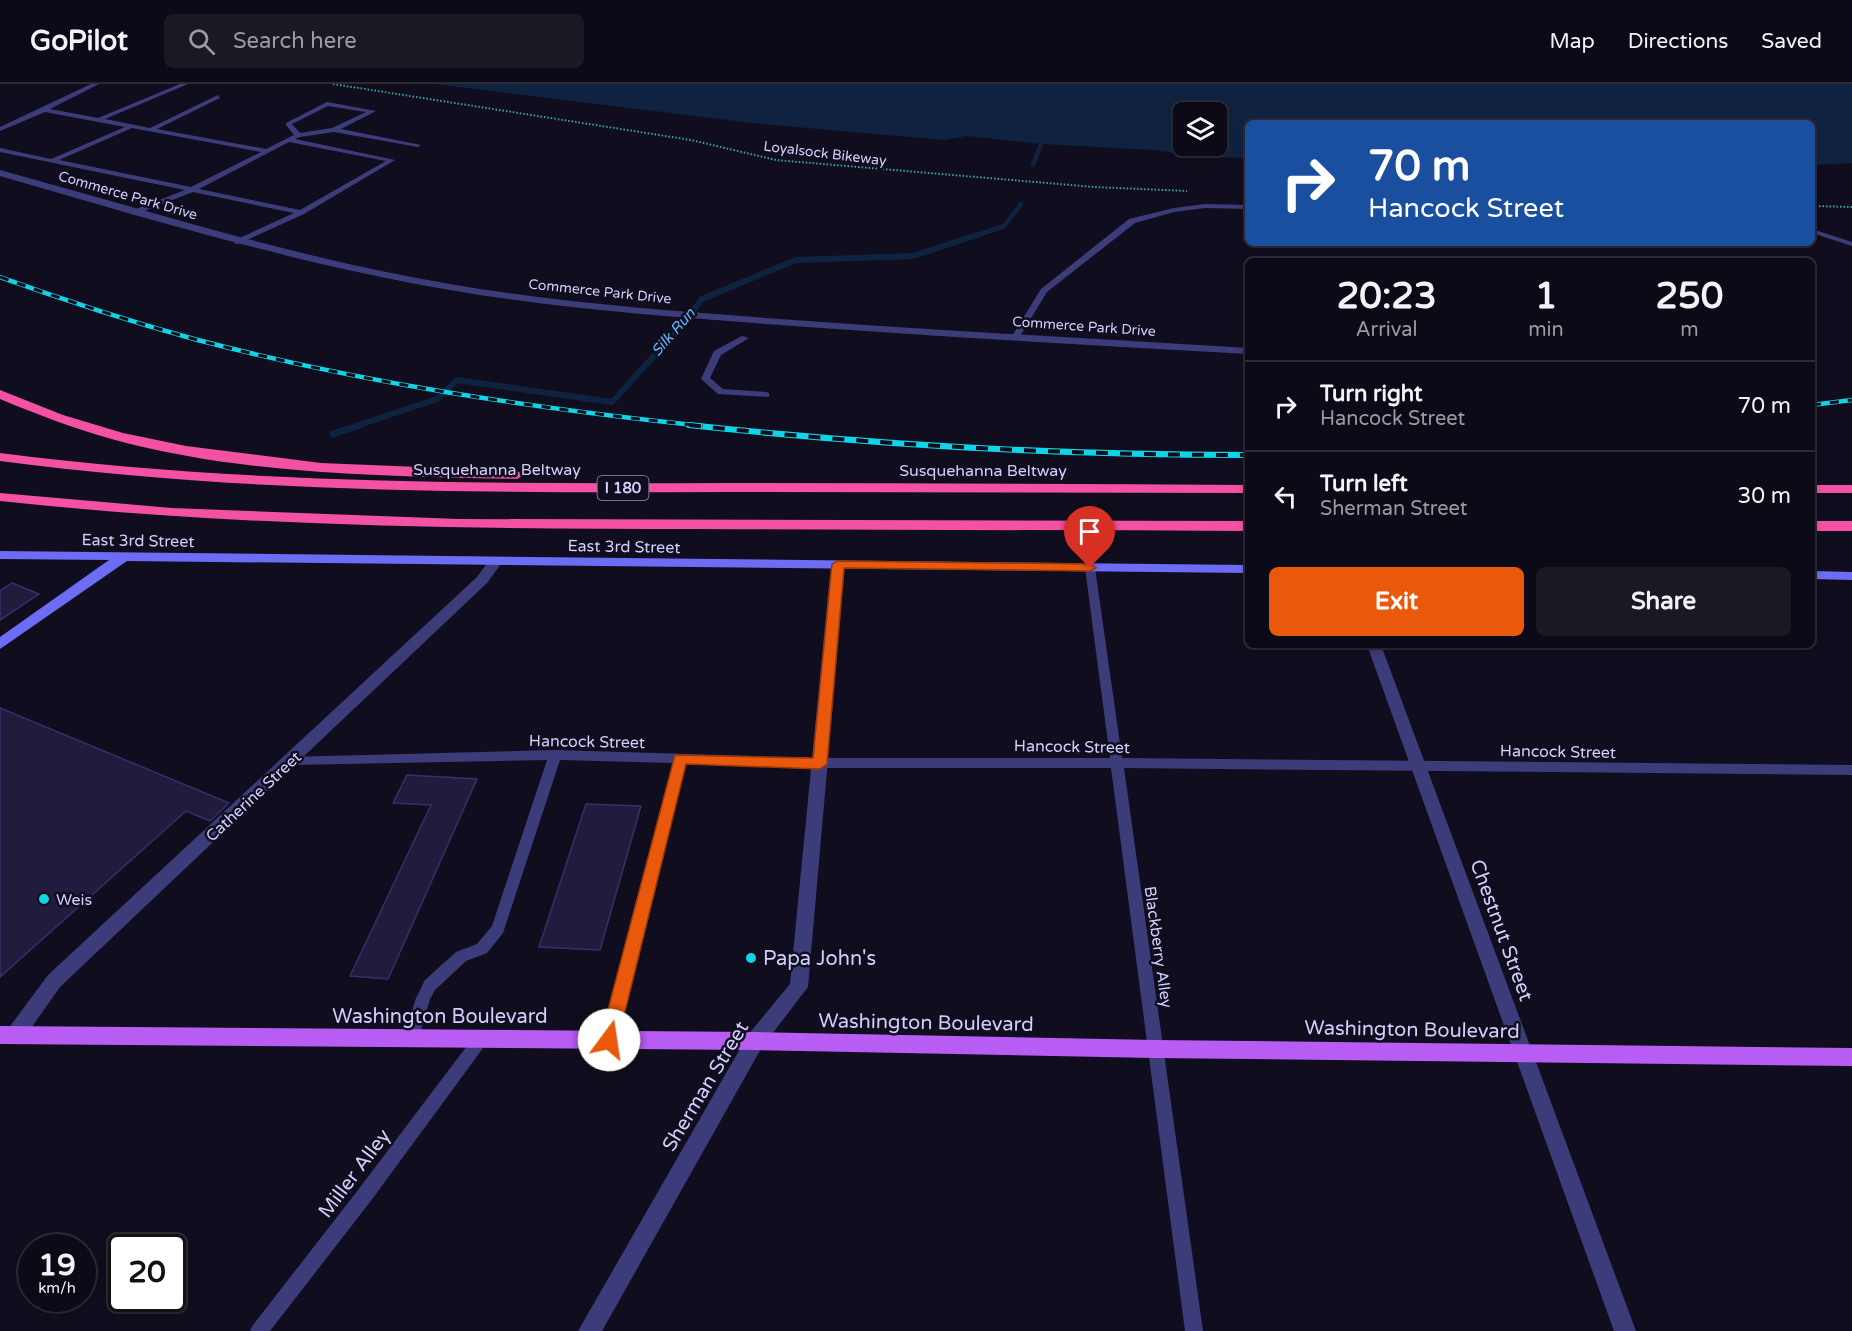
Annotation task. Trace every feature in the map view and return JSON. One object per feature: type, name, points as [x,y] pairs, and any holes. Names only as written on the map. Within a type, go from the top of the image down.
[{"type":"highway","points":[[0,394],[55,418],[109,434],[157,445],[279,462],[442,473],[640,478],[848,487]]},
{"type":"highway","name":"Susquehanna Beltway","points":[[0,457],[110,471],[295,484],[564,488],[1245,489]]},
{"type":"highway","points":[[1815,489],[1852,489]]},
{"type":"highway","name":"I 180","points":[[0,497],[183,514],[377,522],[1245,526]]},
{"type":"highway","points":[[1815,526],[1852,526]]},
{"type":"main road","name":"East 3rd Street","points":[[0,555],[1245,569]]},
{"type":"main road","points":[[0,644],[123,556]]},
{"type":"main road","points":[[1815,575],[1852,576]]},
{"type":"main road","name":"Washington Boulevard","points":[[8,1035],[755,1041],[1155,1049],[1852,1057]]},
{"type":"street","name":"Commerce Park Drive","points":[[0,173],[238,242],[334,266],[539,301],[673,314],[1245,351]]},
{"type":"street","name":"Catherine Street","points":[[8,1035],[54,981],[482,580],[496,561]]},
{"type":"street","name":"Sherman Street","points":[[589,1331],[755,1041],[799,987],[838,564]]},
{"type":"street","name":"Chestnut Street","points":[[1375,648],[1625,1331]]},
{"type":"lane","points":[[0,129],[96,84]]},
{"type":"lane","points":[[99,120],[185,84]]},
{"type":"lane","points":[[152,129],[218,97]]},
{"type":"lane","points":[[134,213],[191,190],[298,135],[334,130],[373,111],[327,104],[288,124],[298,135]]},
{"type":"lane","points":[[44,110],[268,151]]},
{"type":"lane","points":[[51,161],[132,126]]},
{"type":"lane","points":[[334,130],[418,146]]},
{"type":"lane","points":[[238,242],[301,212],[392,160],[288,140]]},
{"type":"lane","points":[[0,150],[301,212]]},
{"type":"lane","points":[[1016,336],[1044,291],[1132,221],[1174,210],[1205,206],[1245,207]]},
{"type":"lane","points":[[1815,232],[1852,244]]},
{"type":"lane","points":[[745,338],[717,353],[705,379],[720,392],[766,395]]},
{"type":"lane","name":"Blackberry Alley","points":[[1090,568],[1194,1331]]},
{"type":"lane","points":[[412,1038],[423,998],[430,985],[461,956],[482,949],[498,929],[555,755]]},
{"type":"lane","name":"Hancock Street","points":[[292,760],[555,755],[820,764],[1116,763],[1852,770]]},
{"type":"lane","points":[[609,1040],[680,759]]},
{"type":"lane","name":"Miller Alley","points":[[259,1331],[482,1039]]},
{"type":"path","name":"Loyalsock Bikeway","points":[[333,84],[691,140],[776,160],[1094,187],[1186,191]]},
{"type":"path","points":[[1815,208],[1852,207]]},
{"type":"water","points":[[434,84],[1852,84],[1852,163],[1815,165],[1815,120],[1245,120],[1245,158],[1198,156],[1227,156],[1227,102],[1173,102],[1173,153],[1042,144],[966,136],[944,140],[752,123]]},
{"type":"building","points":[[12,583],[39,594],[0,620],[0,591]]},
{"type":"building","name":"Weis","points":[[0,708],[229,803],[210,821],[186,811],[0,977]]},
{"type":"building","points":[[407,775],[477,779],[388,979],[350,976],[431,805],[393,803]]},
{"type":"building","points":[[586,804],[641,806],[600,950],[539,947]]},
{"type":"waterway","name":"Silk Run","points":[[1033,165],[1045,134]]},
{"type":"waterway","name":"Silk Run","points":[[972,237],[1004,226],[1021,204]]},
{"type":"waterway","name":"Silk Run","points":[[356,426],[437,399],[457,380],[612,402],[682,325],[702,299],[796,260],[913,256],[977,235]]},
{"type":"waterway","name":"Silk Run","points":[[333,434],[360,425]]},
{"type":"railway","points":[[0,277],[97,310],[194,339],[320,369],[511,402],[703,426]]},
{"type":"railway","points":[[1815,405],[1852,400]]},
{"type":"railway","points":[[689,425],[968,448],[1245,455]]},
{"type":"place","name":"Weis","points":[[44,899]]},
{"type":"place","name":"Papa John's","points":[[751,958]]},
{"type":"route","points":[[609,1040],[680,759],[820,764],[838,564],[1090,568]]}]
